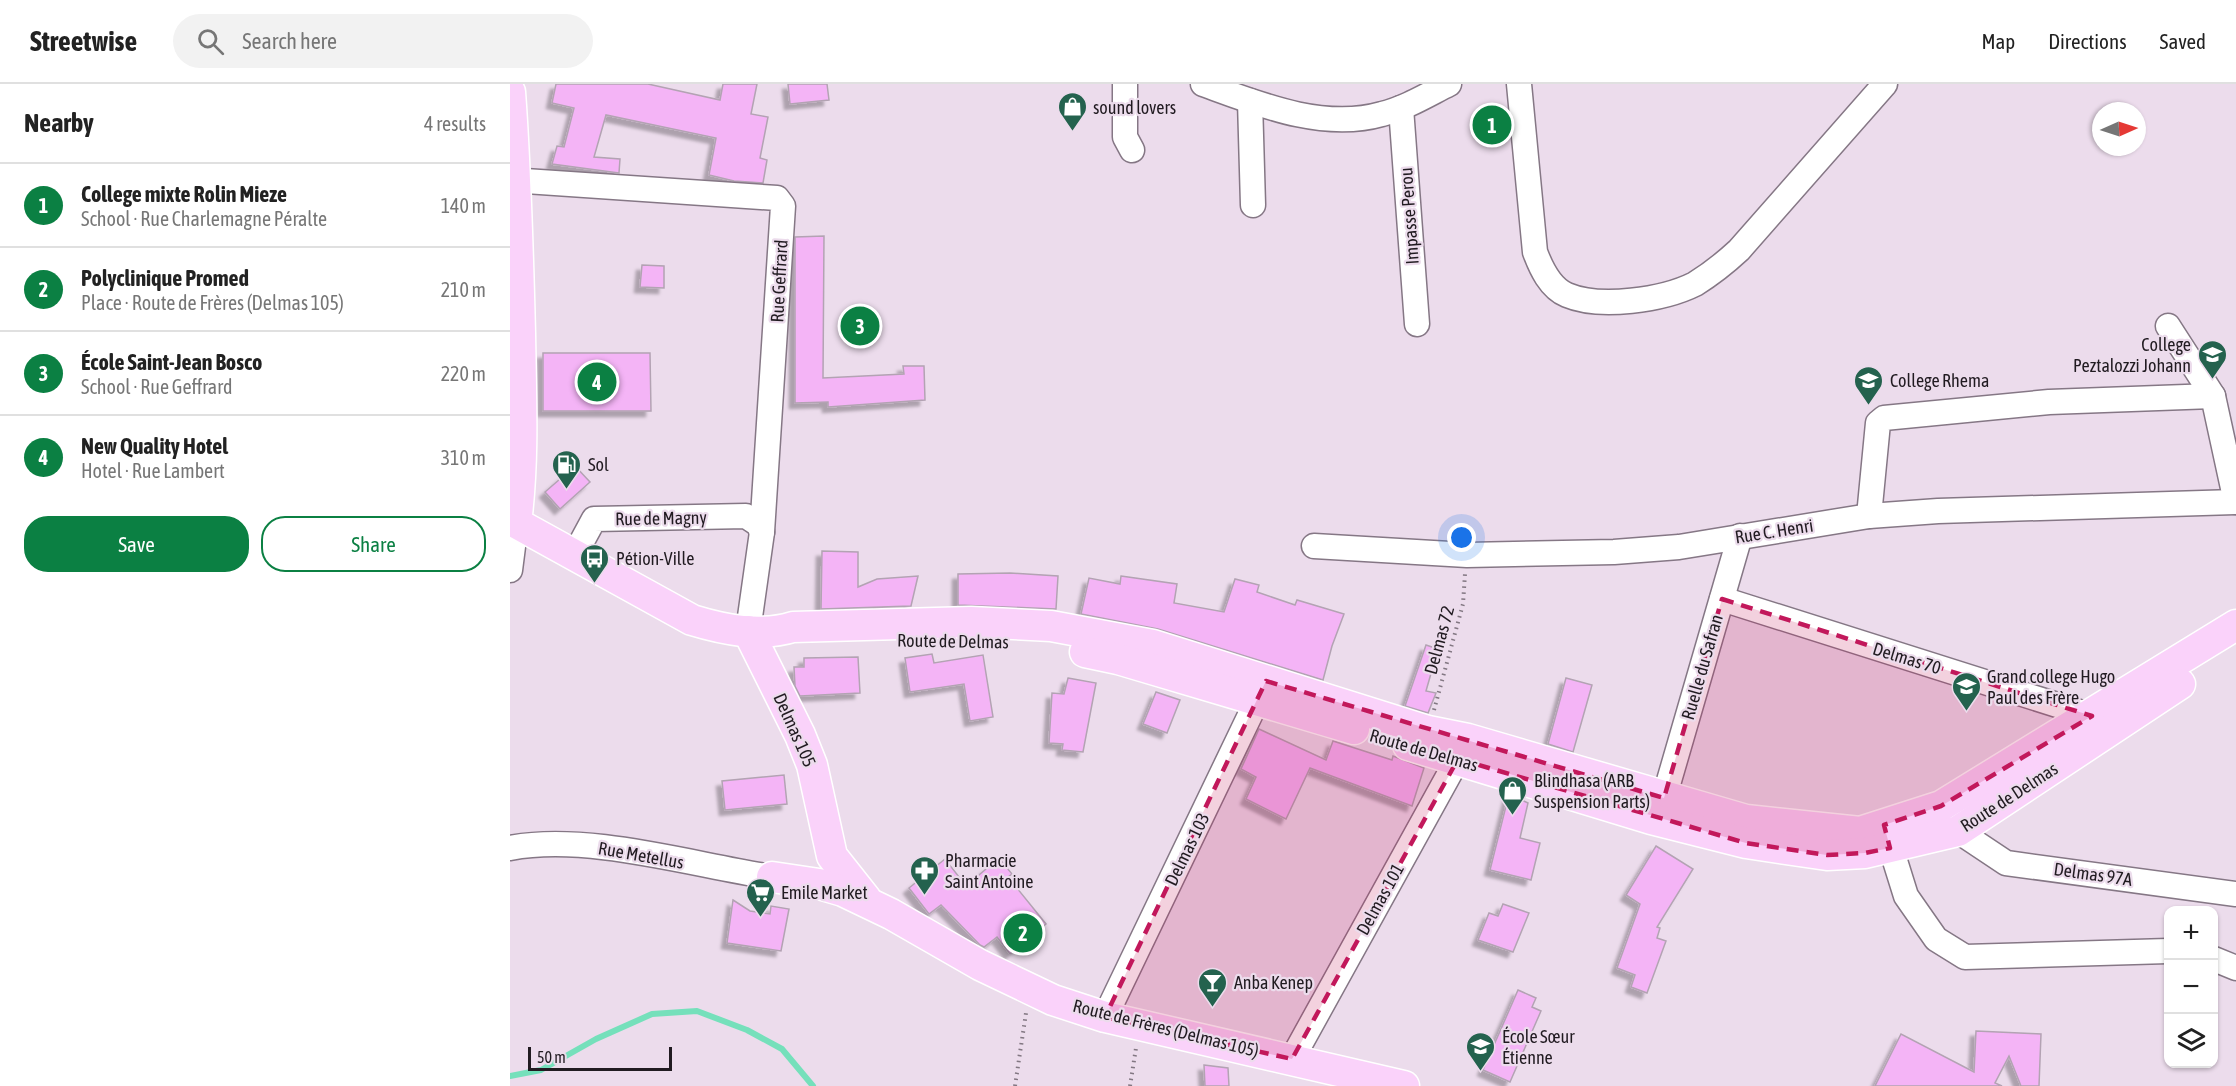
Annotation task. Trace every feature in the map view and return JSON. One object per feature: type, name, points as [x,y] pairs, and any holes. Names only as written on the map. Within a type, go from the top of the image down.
[{"type":"main road","points":[[510,92],[522,476],[513,523]]},
{"type":"main road","name":"Route de Delmas","points":[[513,523],[692,620],[718,628],[761,632],[793,627],[971,622],[1051,626],[1153,645],[1262,691],[1463,749],[1746,820],[1887,836],[1958,831],[2236,648]]},
{"type":"main road","name":"Route de Delmas","points":[[1262,691],[1428,731],[1463,749],[1651,819],[1746,843],[1827,855],[1887,836],[1941,806],[2092,716],[2236,625]]},
{"type":"main road","name":"Delmas 105","points":[[761,632],[812,765],[831,856],[873,906]]},
{"type":"main road","points":[[772,877],[798,871],[805,866],[812,860],[825,834]]},
{"type":"main road","name":"Route de Frères (Delmas 105)","points":[[772,877],[819,884],[873,906],[980,965],[1030,989],[1105,1017],[1404,1086]]},
{"type":"street","points":[[1125,84],[1125,137],[1132,150]]},
{"type":"street","points":[[1203,84],[1250,101],[1304,115],[1335,119],[1361,119],[1401,108],[1449,84]]},
{"type":"street","points":[[1519,84],[1535,252],[1542,270],[1566,295],[1616,302],[1671,292],[1692,285],[1717,270],[1739,250],[1885,84]]},
{"type":"street","points":[[1250,101],[1253,205]]},
{"type":"street","name":"Impasse Perou","points":[[1401,108],[1417,324]]},
{"type":"street","name":"Rue Geffrard","points":[[514,181],[777,198],[783,206],[762,532],[761,632]]},
{"type":"street","points":[[2168,326],[2213,396],[2236,502]]},
{"type":"street","points":[[1869,516],[1878,423],[1884,417],[2049,402],[2213,396]]},
{"type":"street","name":"Rue C. Henri","points":[[1314,546],[1467,555],[1614,552],[1679,547],[1869,516],[1949,511],[2236,502]]},
{"type":"street","name":"Rue de Magny","points":[[574,556],[594,519],[746,516],[758,524],[762,532]]},
{"type":"street","points":[[510,570],[513,523]]},
{"type":"street","name":"Ruelle du Safran","points":[[1664,798],[1740,536]]},
{"type":"street","name":"Delmas 70","points":[[1722,600],[2092,716]]},
{"type":"street","name":"Delmas 103","points":[[1105,1017],[1262,691]]},
{"type":"street","name":"Delmas 101","points":[[1292,1059],[1463,749]]},
{"type":"street","points":[[1941,806],[1958,831]]},
{"type":"street","name":"Delmas 97A","points":[[1958,831],[2006,863],[2236,894]]},
{"type":"street","points":[[1887,836],[1906,896],[1936,939],[1965,957],[2164,951]]},
{"type":"street","name":"Rue Metellus","points":[[510,848],[560,843],[594,846],[772,877]]},
{"type":"street","points":[[2216,960],[2236,968]]},
{"type":"path","name":"Delmas 72","points":[[1428,731],[1463,604],[1467,555]]},
{"type":"path","points":[[1015,1086],[1030,989]]},
{"type":"path","points":[[1130,1086],[1139,1024]]},
{"type":"highlighted area","points":[[1722,599],[2092,716],[1941,806],[1884,825],[1890,848],[1865,853],[1827,855],[1746,843],[1458,759],[1292,1059],[1105,1017],[1266,681],[1664,798]]},
{"type":"building","points":[[556,84],[648,84],[720,100],[723,84],[757,84],[751,114],[768,117],[760,158],[767,160],[763,183],[734,181],[709,175],[716,138],[606,115],[594,157],[620,159],[619,173],[552,164],[557,146],[564,147],[574,108],[552,103]]},
{"type":"building","points":[[788,84],[827,84],[829,100],[790,104]]},
{"type":"building","points":[[824,236],[823,378],[904,374],[903,366],[924,366],[925,400],[828,407],[828,402],[795,403],[795,237]]},
{"type":"building","points":[[642,265],[664,266],[664,288],[640,287]]},
{"type":"building","points":[[543,353],[650,353],[651,411],[543,411]]},
{"type":"building","points":[[575,466],[590,482],[560,509],[545,492]]},
{"type":"building","points":[[822,551],[858,552],[858,587],[877,579],[918,576],[911,606],[821,609]]},
{"type":"building","points":[[1010,573],[1058,576],[1056,609],[958,605],[958,574]]},
{"type":"building","points":[[1121,576],[1177,584],[1174,603],[1224,612],[1235,579],[1259,585],[1257,592],[1295,605],[1297,600],[1344,614],[1323,680],[1158,629],[1081,614],[1089,578],[1120,584]]},
{"type":"building","points":[[1426,645],[1438,649],[1426,691],[1436,693],[1428,713],[1405,706]]},
{"type":"building","points":[[932,654],[934,663],[983,655],[993,717],[970,721],[964,684],[910,692],[905,658]]},
{"type":"building","points":[[858,657],[860,693],[800,696],[795,686],[794,667],[804,667],[804,658]]},
{"type":"building","points":[[1068,678],[1096,683],[1083,752],[1062,750],[1063,744],[1049,743],[1052,693],[1064,694]]},
{"type":"building","points":[[1566,678],[1592,685],[1573,752],[1548,744]]},
{"type":"building","points":[[1156,692],[1180,700],[1167,733],[1143,724]]},
{"type":"building","points":[[1259,729],[1326,760],[1333,741],[1392,760],[1393,756],[1424,768],[1412,806],[1310,768],[1286,819],[1246,799],[1256,777],[1241,769]]},
{"type":"building","points":[[784,775],[787,804],[725,810],[722,781]]},
{"type":"building","points":[[1509,794],[1528,803],[1520,838],[1540,843],[1531,880],[1490,870]]},
{"type":"building","points":[[1656,846],[1693,869],[1657,927],[1660,928],[1657,938],[1666,941],[1647,993],[1631,987],[1635,975],[1617,968],[1640,904],[1626,895]]},
{"type":"building","points":[[999,858],[1012,874],[1008,877],[1046,924],[1010,954],[997,937],[984,947],[980,945],[941,905],[929,914],[909,888],[945,859],[966,886]]},
{"type":"building","points":[[733,900],[750,911],[770,914],[771,906],[789,909],[781,951],[727,943]]},
{"type":"building","points":[[1503,904],[1529,913],[1513,952],[1478,940],[1489,913],[1498,916]]},
{"type":"building","points":[[1518,990],[1536,998],[1532,1007],[1541,1011],[1510,1082],[1483,1070]]},
{"type":"building","points":[[1976,1031],[2041,1034],[2039,1086],[2021,1086],[2009,1056],[1995,1083],[2002,1086],[1875,1086],[1901,1034],[1974,1072]]},
{"type":"building","points":[[1204,1065],[1228,1068],[1229,1086],[1205,1086]]},
{"type":"waterway","points":[[510,1076],[541,1070],[596,1039],[652,1014],[697,1011],[747,1030],[782,1049],[813,1086]]},
{"type":"place","name":"College mixte Rolin Mieze","points":[[1492,125]]},
{"type":"place","name":"sound lovers","points":[[1072,132]]},
{"type":"place","name":"École Saint-Jean Bosco","points":[[860,326]]},
{"type":"place","name":"College Peztalozzi Johann","points":[[2212,380]]},
{"type":"place","name":"New Quality Hotel","points":[[597,382]]},
{"type":"place","name":"College Rhema","points":[[1869,406]]},
{"type":"place","name":"Sol","points":[[567,490]]},
{"type":"place","name":"Pétion-Ville","points":[[595,584]]},
{"type":"place","name":"Grand college Hugo Paul des Frère","points":[[1966,712]]},
{"type":"place","name":"Blindhasa (ARB Suspension Parts)","points":[[1513,816]]},
{"type":"place","name":"Pharmacie Saint Antoine","points":[[924,896]]},
{"type":"place","name":"Emile Market","points":[[760,918]]},
{"type":"place","name":"Polyclinique Promed","points":[[1023,933]]},
{"type":"place","name":"Anba Kenep","points":[[1213,1008]]},
{"type":"place","name":"École Sœur Étienne","points":[[1481,1072]]}]
